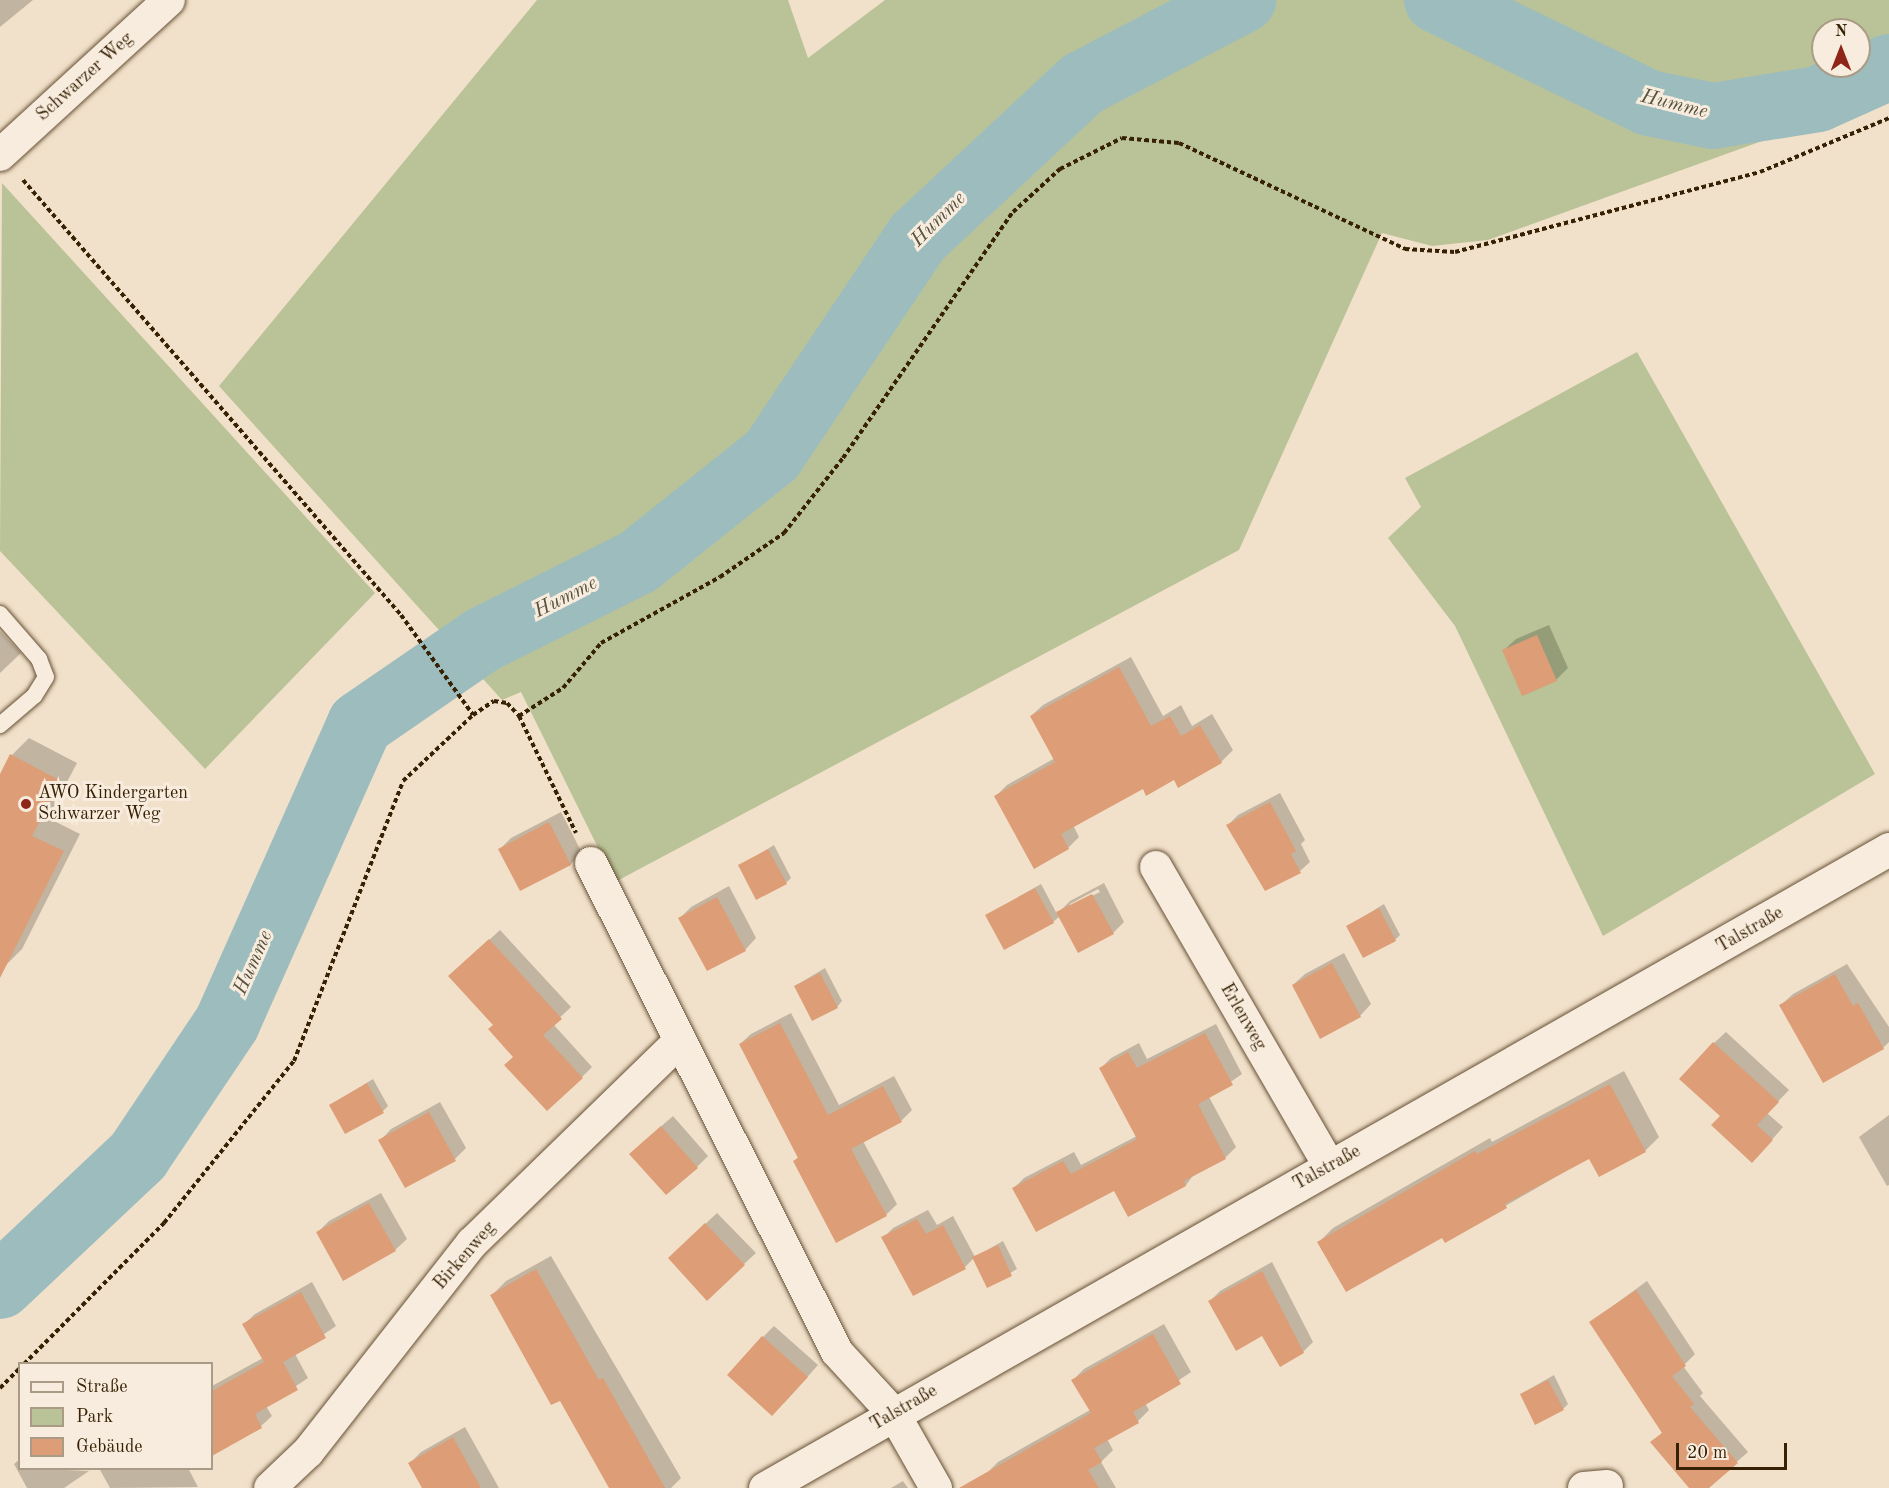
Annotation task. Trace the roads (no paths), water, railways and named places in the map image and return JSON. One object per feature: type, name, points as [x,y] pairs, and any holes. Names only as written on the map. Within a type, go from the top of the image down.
[{"type":"street","name":"Schwarzer Weg","points":[[0,155],[169,0]]},
{"type":"street","name":"Talstraße","points":[[765,1488],[1889,849]]},
{"type":"street","points":[[591,863],[837,1352],[894,1414],[936,1488]]},
{"type":"street","name":"Erlenweg","points":[[1156,867],[1329,1166]]},
{"type":"street","name":"Birkenweg","points":[[270,1488],[308,1452],[472,1243],[680,1041]]},
{"type":"lane","points":[[0,614],[39,659],[46,677],[34,696],[0,725]]},
{"type":"waterway","name":"Humme","points":[[0,1286],[138,1156],[227,1023],[360,724],[482,640],[638,562],[772,455],[917,238],[1082,84],[1243,0]]},
{"type":"waterway","name":"Humme","points":[[1437,0],[1649,103],[1713,116],[1818,99],[1889,67]]},
{"type":"place","name":"AWO Kindergarten Schwarzer Weg","points":[[26,804]]}]
